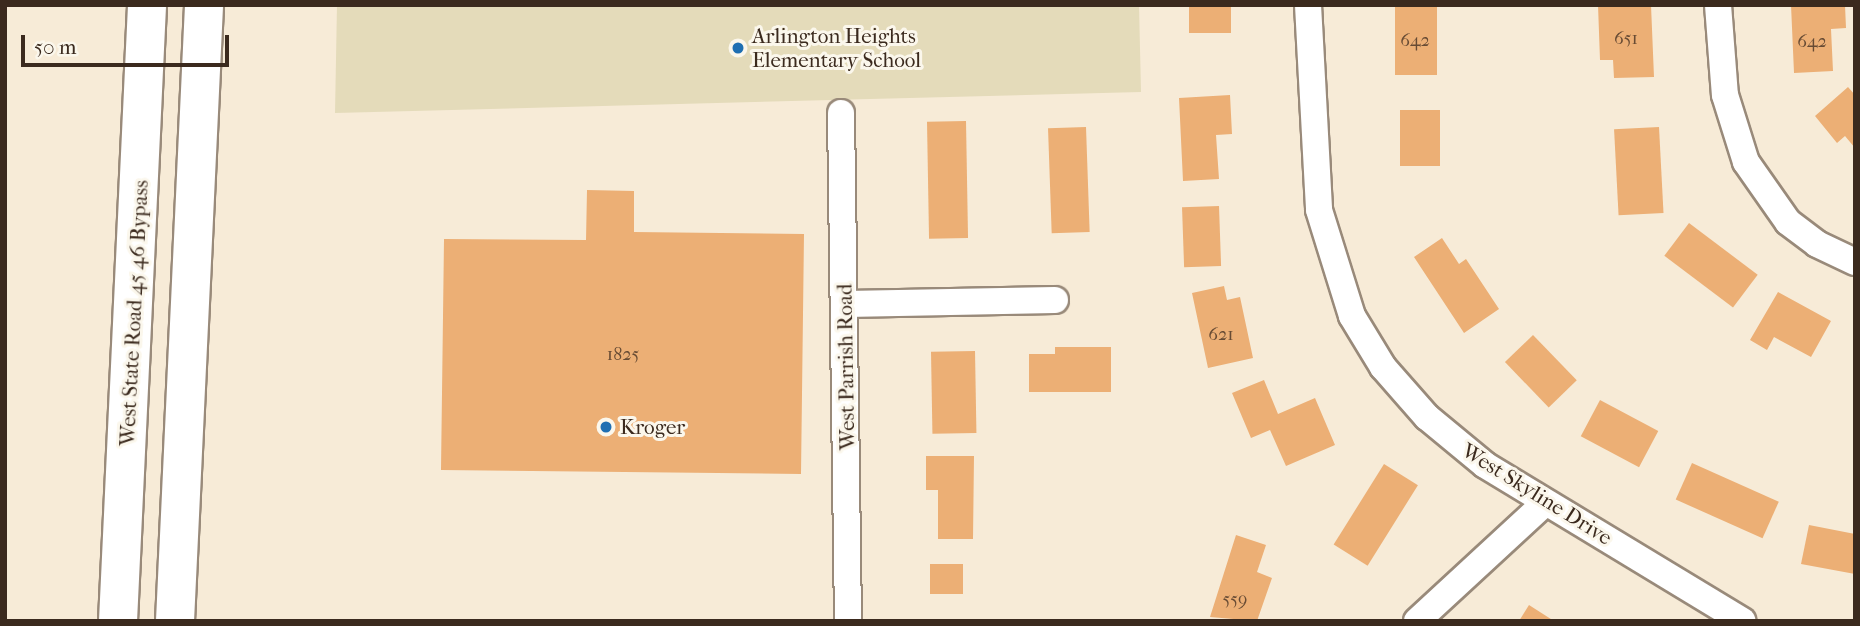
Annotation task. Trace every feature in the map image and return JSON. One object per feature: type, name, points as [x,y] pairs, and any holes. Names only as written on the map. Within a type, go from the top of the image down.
[{"type":"highway","name":"West State Road 45 46 Bypass","points":[[118,621],[147,5]]},
{"type":"highway","points":[[175,621],[204,5]]},
{"type":"street","name":"West Skyline Drive","points":[[1308,5],[1319,210],[1352,316],[1384,368],[1427,417],[1485,465],[1743,621]]},
{"type":"street","points":[[1718,5],[1725,95],[1746,162],[1788,222],[1817,244],[1855,262]]},
{"type":"street","name":"West Parrish Road","points":[[841,113],[839,156],[846,304],[848,621]]},
{"type":"street","points":[[846,304],[1055,300]]},
{"type":"street","points":[[1417,621],[1545,503]]},
{"type":"shaded area","name":"Arlington Heights Elementary School","points":[[337,5],[1139,5],[1141,92],[335,113]]},
{"type":"building","points":[[1189,5],[1231,5],[1231,33],[1189,33]]},
{"type":"building","points":[[1395,5],[1437,5],[1437,75],[1395,75]]},
{"type":"building","points":[[1598,5],[1651,5],[1654,77],[1614,78],[1613,60],[1600,60]]},
{"type":"building","points":[[1791,5],[1845,5],[1846,28],[1831,29],[1833,71],[1794,73]]},
{"type":"building","points":[[1848,87],[1855,95],[1855,148],[1845,136],[1837,143],[1815,116]]},
{"type":"building","points":[[1230,95],[1232,134],[1216,135],[1219,179],[1183,181],[1179,98]]},
{"type":"building","points":[[1400,110],[1440,110],[1440,166],[1400,166]]},
{"type":"building","points":[[966,121],[968,238],[929,239],[927,122]]},
{"type":"building","points":[[1086,127],[1090,232],[1052,233],[1048,128]]},
{"type":"building","points":[[1659,127],[1664,213],[1619,215],[1614,129]]},
{"type":"building","name":"Kroger","points":[[587,190],[634,191],[634,232],[804,234],[801,474],[441,470],[444,239],[586,240]]},
{"type":"building","points":[[1219,206],[1221,266],[1184,267],[1182,207]]},
{"type":"building","points":[[1689,223],[1758,275],[1733,308],[1664,256]]},
{"type":"building","points":[[1442,238],[1459,264],[1466,259],[1499,309],[1464,333],[1414,257]]},
{"type":"building","points":[[1224,286],[1227,300],[1240,297],[1253,358],[1208,368],[1192,293]]},
{"type":"building","points":[[1778,292],[1831,321],[1811,357],[1774,337],[1767,350],[1750,340]]},
{"type":"building","points":[[1533,335],[1577,380],[1549,407],[1505,362]]},
{"type":"building","points":[[1055,347],[1111,347],[1111,392],[1029,392],[1029,354],[1055,354]]},
{"type":"building","points":[[975,351],[976,433],[932,434],[931,352]]},
{"type":"building","points":[[1264,380],[1278,414],[1315,398],[1335,445],[1286,466],[1270,430],[1251,438],[1232,393]]},
{"type":"building","points":[[1600,400],[1658,431],[1639,467],[1581,436]]},
{"type":"building","points":[[926,456],[974,456],[973,539],[938,539],[938,490],[926,490]]},
{"type":"building","points":[[1692,463],[1779,502],[1763,538],[1676,500]]},
{"type":"building","points":[[1384,464],[1418,485],[1368,566],[1334,545]]},
{"type":"building","points":[[1809,525],[1855,534],[1855,574],[1801,564]]},
{"type":"building","points":[[1236,535],[1266,545],[1257,572],[1272,578],[1257,621],[1210,617]]},
{"type":"building","points":[[930,564],[963,564],[963,594],[930,594]]},
{"type":"building","points":[[1529,605],[1554,621],[1519,621]]},
{"type":"place","name":"Arlington Heights Elementary School","points":[[738,48]]},
{"type":"place","name":"Kroger","points":[[606,427]]}]
